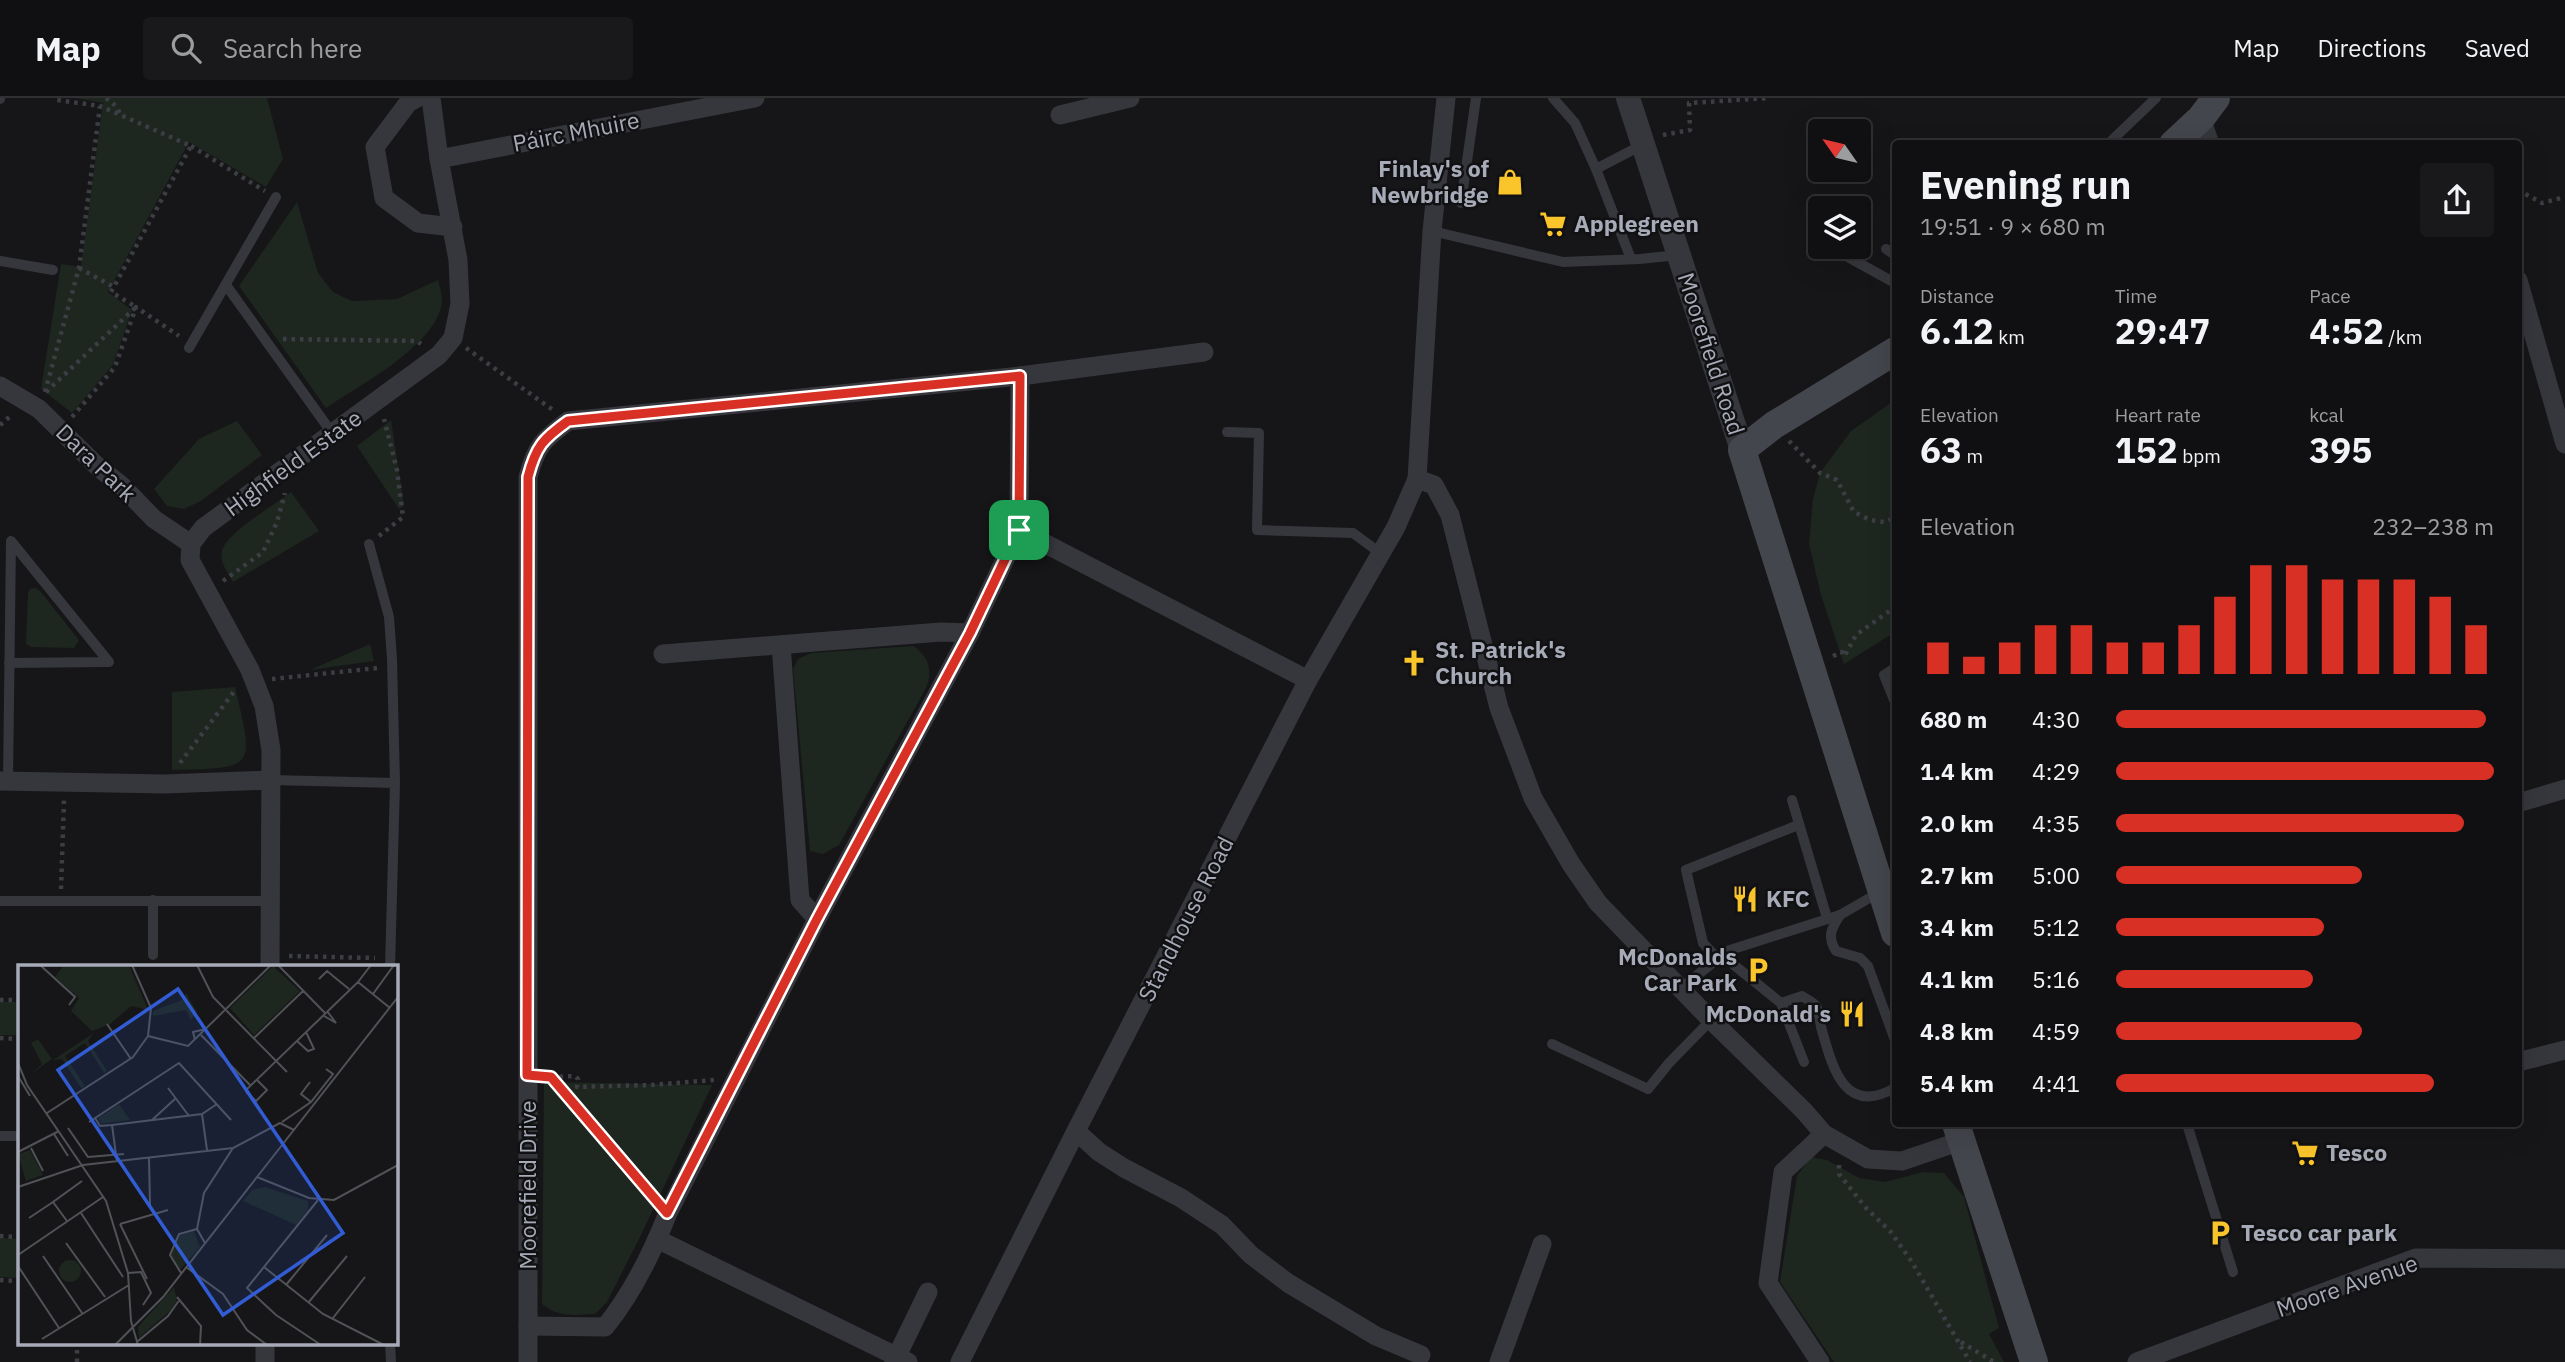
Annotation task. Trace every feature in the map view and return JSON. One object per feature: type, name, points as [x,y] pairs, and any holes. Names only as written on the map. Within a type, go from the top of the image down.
[{"type":"main road","points":[[2179,140],[2209,120]]},
{"type":"main road","points":[[1892,353],[1774,425],[1742,450],[1892,920]]},
{"type":"main road","points":[[1959,1132],[2034,1362]]},
{"type":"street","points":[[417,98],[408,103],[375,147],[384,198],[418,223],[453,227]]},
{"type":"street","name":"Highfield Estate","points":[[191,544],[203,528],[439,355],[453,338],[460,304],[458,260],[439,159],[431,98]]},
{"type":"street","name":"Páirc Mhuire","points":[[439,159],[755,98]]},
{"type":"street","points":[[1063,108],[1130,98]]},
{"type":"street","name":"Standhouse Road","points":[[960,1362],[1308,680],[1396,527],[1417,479],[1433,232],[1446,98]]},
{"type":"street","name":"Moorefield Road","points":[[1628,98],[1742,450]]},
{"type":"street","points":[[2522,294],[2565,443]]},
{"type":"street","points":[[568,421],[1020,376],[1204,352]]},
{"type":"street","points":[[528,1326],[605,1327],[629,1292],[657,1238],[667,1213],[817,919],[970,633],[1019,530],[1020,376]]},
{"type":"street","name":"Dara Park","points":[[0,386],[42,401],[61,429],[154,519],[191,544]]},
{"type":"street","name":"Moorefield Drive","points":[[528,1362],[528,477],[534,454],[549,435],[568,421]]},
{"type":"street","points":[[1417,479],[1433,485],[1450,515],[1499,708],[1532,797],[1571,864],[1598,903],[1680,989],[1832,1138],[1868,1159],[1902,1161],[1959,1132]]},
{"type":"street","points":[[1019,530],[1308,680]]},
{"type":"street","points":[[191,544],[190,560],[253,677],[264,706],[271,750],[270,961]]},
{"type":"street","points":[[663,654],[941,632],[970,633]]},
{"type":"street","points":[[781,645],[800,900],[817,919]]},
{"type":"street","points":[[4,781],[165,784],[271,780]]},
{"type":"street","points":[[2522,802],[2565,789]]},
{"type":"street","points":[[2522,1061],[2565,1050]]},
{"type":"street","points":[[1076,1131],[1099,1152],[1181,1198],[1222,1225],[1251,1255],[1288,1283],[1376,1336],[1421,1355]]},
{"type":"street","points":[[1820,1362],[1768,1283],[1783,1172],[1832,1138]]},
{"type":"street","points":[[657,1238],[900,1360],[928,1292]]},
{"type":"street","points":[[1499,1362],[1542,1244]]},
{"type":"street","name":"Moore Avenue","points":[[2137,1362],[2416,1258],[2565,1259]]},
{"type":"street","points":[[265,1344],[265,1362]]},
{"type":"lane","points":[[1461,203],[1476,98]]},
{"type":"lane","points":[[1553,98],[1575,123],[1631,259]]},
{"type":"lane","points":[[2112,140],[2157,98]]},
{"type":"lane","points":[[1596,169],[1643,144]]},
{"type":"lane","points":[[190,346],[276,197]]},
{"type":"lane","points":[[1433,232],[1563,262],[1679,255]]},
{"type":"lane","points":[[1886,249],[1892,253]]},
{"type":"lane","points":[[1852,259],[1892,281]]},
{"type":"lane","points":[[0,261],[53,270]]},
{"type":"lane","points":[[226,285],[332,433]]},
{"type":"lane","points":[[1227,432],[1259,433],[1256,530],[1353,533],[1380,553]]},
{"type":"lane","points":[[4,781],[11,541],[109,662],[9,663]]},
{"type":"lane","points":[[369,544],[389,617],[393,668],[395,783],[390,962]]},
{"type":"lane","points":[[1892,670],[1884,675],[1892,695]]},
{"type":"lane","points":[[271,780],[395,783]]},
{"type":"lane","points":[[1791,800],[1827,918]]},
{"type":"lane","points":[[1718,959],[1703,943],[1686,870],[1798,825]]},
{"type":"lane","points":[[1680,989],[1727,951],[1840,915],[1883,891]]},
{"type":"lane","points":[[153,900],[153,955]]},
{"type":"lane","points":[[0,901],[272,901]]},
{"type":"lane","points":[[1840,915],[1830,930],[1830,943],[1836,951],[1860,958],[1868,966],[1892,1032]]},
{"type":"lane","points":[[1727,951],[1734,965],[1780,1003],[1804,1062]]},
{"type":"lane","points":[[1780,1003],[1802,996],[1816,1005],[1839,1081],[1851,1092],[1860,1096],[1885,1094],[1892,1090]]},
{"type":"lane","points":[[1552,1044],[1648,1089],[1711,1020]]},
{"type":"lane","points":[[2188,1127],[2233,1272]]},
{"type":"lane","points":[[0,1136],[18,1136]]},
{"type":"lane","points":[[390,1344],[391,1362]]},
{"type":"path","points":[[57,98],[100,106],[191,146],[276,197]]},
{"type":"path","points":[[106,98],[117,107],[120,114]]},
{"type":"path","points":[[1643,144],[1667,134],[1690,130],[1689,103],[1770,98]]},
{"type":"path","points":[[42,401],[79,268],[100,106]]},
{"type":"path","points":[[190,346],[111,292],[191,146]]},
{"type":"path","points":[[2522,192],[2542,203],[2565,197]]},
{"type":"path","points":[[79,268],[114,287]]},
{"type":"path","points":[[42,401],[136,307]]},
{"type":"path","points":[[61,429],[115,367],[136,307]]},
{"type":"path","points":[[265,339],[417,341],[439,355]]},
{"type":"path","points":[[465,348],[568,421]]},
{"type":"path","points":[[369,544],[403,517],[397,470],[386,423],[375,403]]},
{"type":"path","points":[[1774,425],[1820,473],[1837,480],[1854,512],[1870,520],[1884,522],[1892,519]]},
{"type":"path","points":[[207,590],[263,552],[277,523],[286,494],[274,476]]},
{"type":"path","points":[[1809,665],[1842,652],[1843,656],[1845,655],[1856,635],[1892,609]]},
{"type":"path","points":[[165,784],[253,677],[393,668]]},
{"type":"path","points":[[61,900],[65,782]]},
{"type":"path","points":[[270,961],[390,962]]},
{"type":"path","points":[[0,1000],[18,1000]]},
{"type":"path","points":[[0,1038],[18,1039]]},
{"type":"path","points":[[527,1075],[575,1076],[578,1079],[577,1087],[736,1079]]},
{"type":"path","points":[[551,1077],[667,1213]]},
{"type":"path","points":[[1832,1138],[1839,1174],[1866,1208],[1890,1231],[1912,1262],[1970,1362]]},
{"type":"path","points":[[0,1236],[18,1237]]},
{"type":"path","points":[[0,1280],[18,1281]]},
{"type":"path","points":[[1958,1339],[1994,1362]]},
{"type":"path","points":[[77,1344],[77,1362]]},
{"type":"shaded area","points":[[75,98],[267,98],[283,159],[266,187],[189,142],[108,292],[132,310],[113,365],[72,413],[41,389],[61,264],[81,267],[103,103]]},
{"type":"shaded area","points":[[297,202],[318,273],[333,292],[352,301],[397,299],[438,280],[442,297],[437,318],[412,348],[376,376],[326,408],[239,286]]},
{"type":"shaded area","points":[[1892,402],[1892,634],[1844,664],[1821,595],[1809,544],[1813,499],[1820,473],[1851,431]]},
{"type":"shaded area","points":[[391,420],[404,506],[399,509],[357,446]]},
{"type":"shaded area","points":[[237,421],[262,455],[201,501],[184,509],[167,506],[154,489],[199,439]]},
{"type":"shaded area","points":[[291,492],[319,531],[233,582],[222,559],[225,544]]},
{"type":"shaded area","points":[[35,588],[79,640],[74,648],[31,647],[26,644],[28,592]]},
{"type":"shaded area","points":[[370,644],[374,661],[310,670]]},
{"type":"shaded area","points":[[914,646],[928,665],[926,688],[839,845],[823,854],[810,851],[793,669],[798,659],[811,653]]},
{"type":"shaded area","points":[[235,687],[245,734],[246,749],[243,758],[220,768],[172,770],[172,692]]},
{"type":"shaded area","points":[[0,1002],[18,1002],[18,1035],[0,1035]]},
{"type":"shaded area","points":[[544,1082],[712,1085],[607,1302],[595,1314],[561,1314],[542,1304]]},
{"type":"shaded area","points":[[1811,1157],[1827,1160],[1859,1178],[1885,1182],[1923,1172],[1944,1173],[1964,1197],[1999,1328],[1989,1334],[2004,1362],[1834,1362],[1780,1282],[1797,1176]]},
{"type":"shaded area","points":[[0,1238],[18,1239],[18,1278],[0,1277]]},
{"type":"place","name":"Finlay's of Newbridge","points":[[1510,182]]},
{"type":"place","name":"Applegreen","points":[[1553,224]]},
{"type":"place","name":"St. Patrick's Church","points":[[1414,663]]},
{"type":"place","name":"KFC","points":[[1745,899]]},
{"type":"place","name":"McDonalds Car Park","points":[[1758,970]]},
{"type":"place","name":"McDonald's","points":[[1852,1014]]},
{"type":"place","name":"Tesco","points":[[2305,1153]]},
{"type":"place","name":"Tesco car park","points":[[2220,1233]]},
{"type":"route","points":[[1020,376],[1019,530],[970,633],[817,919],[667,1213],[551,1077],[527,1075],[528,477],[534,454],[549,435],[568,421],[1020,376]]}]
